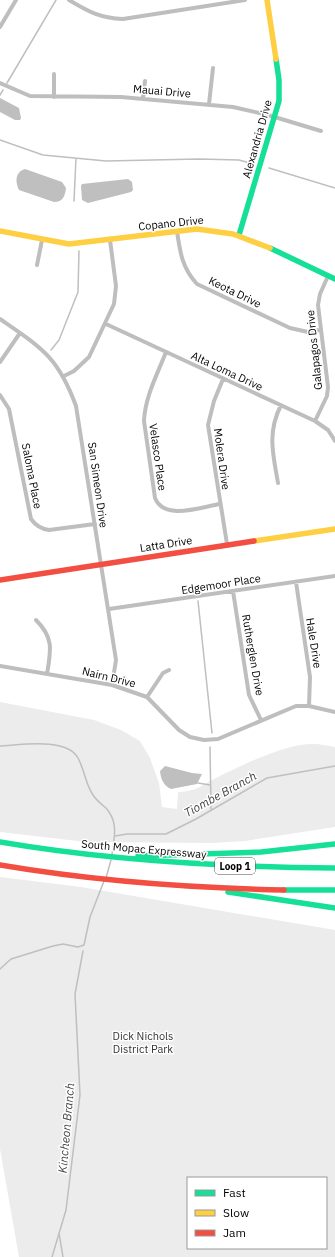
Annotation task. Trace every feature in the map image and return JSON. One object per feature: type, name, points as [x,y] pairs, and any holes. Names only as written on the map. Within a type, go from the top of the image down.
[{"type":"main road","name":"Alexandria Drive","points":[[239,235],[279,101],[280,80],[267,0]]},
{"type":"main road","name":"Copano Drive","points":[[0,231],[18,233],[42,240],[69,244],[177,231],[211,229],[239,235],[335,279]]},
{"type":"main road","name":"Latta Drive","points":[[0,580],[227,544],[335,529]]},
{"type":"main road","name":"South Mopac Expressway","points":[[0,842],[124,858],[136,857],[246,866],[335,868]]},
{"type":"main road","points":[[136,857],[235,855],[335,844]]},
{"type":"main road","name":"Loop 1","points":[[0,865],[87,877],[216,888],[335,890]]},
{"type":"main road","points":[[216,888],[228,892],[335,908]]},
{"type":"street","points":[[0,27],[16,0]]},
{"type":"street","points":[[69,0],[92,14],[107,18],[124,19],[245,0]]},
{"type":"street","points":[[209,104],[213,68]]},
{"type":"street","points":[[54,74],[54,97]]},
{"type":"street","points":[[143,98],[144,81]]},
{"type":"street","name":"Mauai Drive","points":[[0,83],[30,96],[143,98],[246,109],[321,131]]},
{"type":"street","name":"Keota Drive","points":[[177,231],[181,259],[191,278],[197,284],[290,328],[305,332],[320,330]]},
{"type":"street","points":[[37,265],[42,240]]},
{"type":"street","points":[[64,376],[74,371],[89,357],[106,324],[116,295],[110,240]]},
{"type":"street","name":"Galapagos Drive","points":[[315,421],[327,396],[328,387],[318,305],[320,294],[328,276]]},
{"type":"street","name":"San Simeon Drive","points":[[0,319],[48,354],[64,376],[79,416],[116,660],[112,685]]},
{"type":"street","name":"Alta Loma Drive","points":[[106,324],[223,380],[315,421],[328,430],[335,441]]},
{"type":"street","points":[[0,362],[20,333]]},
{"type":"street","name":"Velasco Place","points":[[166,352],[150,392],[144,412],[155,498],[160,507],[170,511],[220,504]]},
{"type":"street","name":"Molera Drive","points":[[223,380],[214,401],[208,424],[227,544]]},
{"type":"street","name":"Saloma Place","points":[[0,395],[9,409],[33,522],[38,527],[50,530],[95,524]]},
{"type":"street","points":[[278,483],[272,435],[273,422],[281,405]]},
{"type":"street","name":"Edgemoor Place","points":[[109,609],[335,576]]},
{"type":"street","name":"Hale Drive","points":[[296,582],[310,677],[309,706]]},
{"type":"street","name":"Rutherglen Drive","points":[[233,591],[249,695],[261,720]]},
{"type":"street","points":[[36,620],[46,630],[51,645],[47,674]]},
{"type":"street","name":"Nairn Drive","points":[[0,666],[112,685],[147,697],[179,730],[190,737],[204,740],[218,739],[290,708],[309,706],[335,712]]},
{"type":"street","points":[[147,697],[162,673],[170,670]]},
{"type":"green space","points":[[0,702],[94,720],[121,730],[140,741],[150,758],[159,783],[162,807],[177,809],[178,792],[200,787],[239,767],[278,751],[291,747],[317,744],[335,747],[335,827],[245,841],[212,843],[86,842],[0,832]]},
{"type":"green space","name":"Dick Nichols District Park","points":[[0,877],[81,887],[335,930],[335,1257],[19,1257],[0,1149]]},
{"type":"shaded area","points":[[0,98],[19,108],[20,120],[15,120],[0,112]]},
{"type":"shaded area","points":[[25,169],[62,182],[66,188],[63,198],[60,201],[54,202],[19,190],[17,178],[19,172]]},
{"type":"shaded area","points":[[128,179],[132,182],[133,190],[131,192],[88,203],[82,200],[82,184]]},
{"type":"shaded area","points":[[165,766],[202,774],[197,784],[171,789],[164,784],[161,777],[160,771]]},
{"type":"waterway","points":[[7,83],[56,0]]},
{"type":"waterway","points":[[0,95],[3,90]]},
{"type":"waterway","points":[[0,140],[43,155],[106,161],[199,159],[239,160],[250,163]]},
{"type":"waterway","points":[[74,201],[76,158]]},
{"type":"waterway","points":[[269,168],[335,188]]},
{"type":"waterway","points":[[51,350],[59,340],[78,292],[79,251]]},
{"type":"waterway","points":[[198,601],[212,733]]},
{"type":"waterway","name":"Kincheon Branch","points":[[0,746],[42,744],[64,747],[72,751],[78,758],[88,786],[93,795],[106,808],[113,819],[115,830],[112,855]]},
{"type":"waterway","points":[[210,747],[211,809]]},
{"type":"waterway","name":"Tiombe Branch","points":[[115,836],[127,834],[166,834],[196,819],[267,778],[335,766]]},
{"type":"waterway","points":[[198,783],[210,785]]},
{"type":"waterway","name":"Kincheon Branch","points":[[106,878],[111,860]]},
{"type":"waterway","points":[[0,969],[11,959],[53,946],[63,944],[78,947],[84,945],[90,917],[104,881]]},
{"type":"waterway","name":"Kincheon Branch","points":[[52,1257],[66,1210],[80,1095],[75,994],[83,951]]},
{"type":"waterway","points":[[59,1233],[63,1257]]},
{"type":"traffic: fast","points":[[239,235],[279,101],[279,80],[276,59]]},
{"type":"traffic: fast","points":[[270,248],[335,279]]},
{"type":"traffic: fast","points":[[0,842],[83,854],[167,862],[335,868]]},
{"type":"traffic: fast","points":[[138,856],[261,852],[335,844]]},
{"type":"traffic: fast","points":[[284,890],[335,890]]},
{"type":"traffic: fast","points":[[228,892],[335,908]]},
{"type":"traffic: slow","points":[[267,0],[276,59]]},
{"type":"traffic: slow","points":[[0,231],[69,244],[197,229],[233,234],[270,248]]},
{"type":"traffic: slow","points":[[254,541],[335,529]]},
{"type":"traffic: jam","points":[[0,580],[254,541]]},
{"type":"traffic: jam","points":[[0,865],[35,871],[142,883],[213,888],[284,890]]}]
